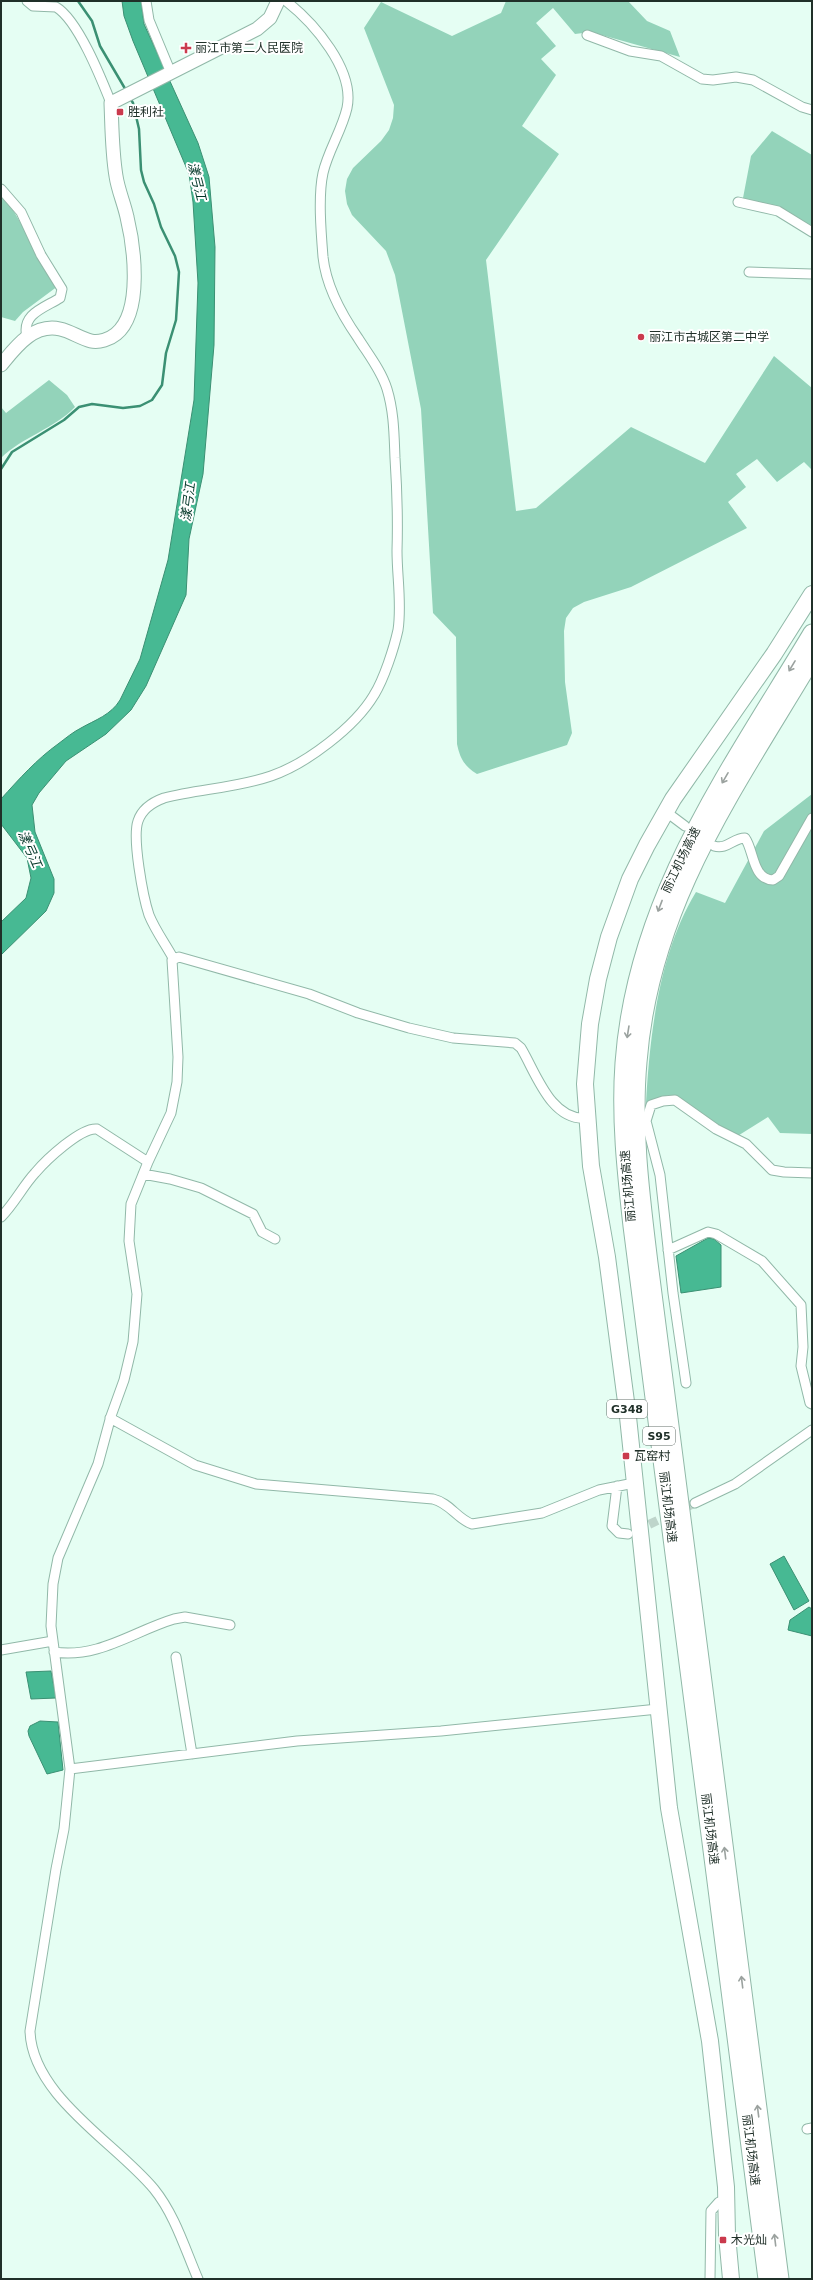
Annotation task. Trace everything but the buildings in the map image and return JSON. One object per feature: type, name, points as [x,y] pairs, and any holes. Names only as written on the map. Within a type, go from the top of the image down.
[{"type":"highway","name":"G348","points":[[731,2279],[726,2200],[708,2021],[674,1840],[658,1710],[618,1344],[591,1166],[586,1118],[587,1054],[594,1002],[603,958],[615,916],[630,879],[665,811],[810,600]]},
{"type":"highway","name":"丽江机场高速","points":[[767,2279],[632,1226],[625,1156],[624,1075],[628,1028],[638,979],[649,936],[666,890],[696,828],[812,633]]},
{"type":"highway","name":"丽江机场高速","points":[[780,2279],[648,1256],[638,1162],[637,1076],[640,1043],[651,982],[662,940],[678,895],[700,848],[812,659]]},
{"type":"main road","points":[[1,365],[16,346],[27,337],[40,331],[54,328],[92,341],[104,340],[118,332],[128,318],[133,292],[133,248],[127,215],[116,177],[111,103],[257,30],[270,18],[278,1]]},
{"type":"street","points":[[27,1],[33,6],[50,5],[56,7],[72,22],[101,78],[111,103]]},
{"type":"street","points":[[146,1],[149,20],[169,74]]},
{"type":"street","points":[[198,2279],[171,2216],[155,2190],[140,2173],[56,2092],[37,2064],[32,2048],[31,2023],[64,1829],[70,1769],[50,1612],[55,1570],[98,1464],[110,1418],[124,1380],[133,1342],[137,1294],[129,1230],[131,1204],[148,1162],[171,1113],[177,1082],[178,1057],[173,958],[150,916],[142,884],[136,832],[141,815],[147,807],[164,798],[262,779],[282,772],[303,761],[330,740],[352,722],[376,692],[395,640],[399,618],[397,570],[398,510],[392,410],[386,388],[378,370],[354,332],[336,299],[323,258],[322,176],[346,109],[346,85],[338,62],[323,40],[304,16],[286,1]]},
{"type":"street","points":[[587,35],[630,51],[661,56],[702,79],[713,80],[736,77],[747,79],[802,107],[812,110]]},
{"type":"street","points":[[1,189],[21,212],[41,255],[62,289],[60,298],[30,316],[25,329],[27,337]]},
{"type":"street","points":[[738,202],[778,211],[812,232]]},
{"type":"street","points":[[749,272],[812,274]]},
{"type":"street","points":[[665,811],[685,826]]},
{"type":"street","points":[[714,846],[724,846],[745,838],[757,868],[764,877],[773,880],[779,876],[812,818]]},
{"type":"street","points":[[173,958],[179,957],[309,994],[358,1013],[409,1028],[453,1038],[515,1043],[521,1048],[553,1104],[567,1115],[586,1118]]},
{"type":"street","points":[[686,1383],[668,1250],[660,1175],[646,1121],[647,1112],[653,1104],[675,1100],[716,1129],[746,1144],[772,1170],[812,1173]]},
{"type":"street","points":[[1,1217],[38,1170],[80,1134],[90,1128],[97,1129],[148,1162]]},
{"type":"street","points":[[143,1174],[170,1179],[201,1188],[253,1214],[262,1232],[275,1239]]},
{"type":"street","points":[[668,1250],[708,1232],[716,1234],[762,1261],[800,1305],[803,1347],[801,1366],[810,1403],[812,1404]]},
{"type":"street","points":[[110,1418],[195,1465],[256,1484],[433,1499],[447,1504],[463,1521],[472,1524],[542,1513],[617,1486],[634,1483]]},
{"type":"street","points":[[695,1503],[735,1484],[812,1430]]},
{"type":"street","points":[[617,1486],[612,1526],[619,1533],[628,1534]]},
{"type":"street","points":[[54,1652],[72,1654],[89,1652],[174,1619],[185,1617],[230,1626]]},
{"type":"street","points":[[1,1650],[53,1641]]},
{"type":"street","points":[[176,1657],[192,1754]]},
{"type":"street","points":[[70,1769],[297,1741],[441,1731],[658,1710]]},
{"type":"street","points":[[710,2279],[711,2211],[719,2202],[726,2200]]},
{"type":"shaded area","points":[[506,1],[628,1],[647,21],[670,31],[680,57],[591,32],[575,34],[553,8],[536,23],[556,46],[541,59],[556,75],[522,126],[559,154],[486,260],[516,511],[536,508],[631,427],[705,463],[774,356],[812,388],[812,470],[804,462],[777,482],[757,459],[736,474],[746,487],[728,502],[747,528],[631,587],[584,602],[573,608],[566,618],[564,631],[565,682],[572,733],[567,745],[477,774],[463,761],[457,744],[456,637],[433,613],[421,409],[395,275],[386,251],[352,215],[347,204],[345,191],[347,179],[353,168],[381,141],[389,130],[393,118],[394,105],[364,28],[381,2],[452,36],[501,13]]},
{"type":"shaded area","points":[[772,131],[812,155],[812,227],[781,209],[743,198],[751,156]]},
{"type":"shaded area","points":[[1,194],[10,205],[58,286],[23,312],[15,321],[1,317]]},
{"type":"shaded area","points":[[49,380],[67,395],[75,407],[67,415],[18,444],[1,458],[1,407],[6,413]]},
{"type":"shaded area","points":[[812,794],[812,1134],[780,1133],[768,1117],[736,1137],[679,1099],[669,1095],[646,1103],[650,1049],[659,994],[673,941],[683,916],[696,892],[725,903],[764,831]]},
{"type":"water","name":"漾弓江","points":[[122,1],[141,1],[144,24],[198,143],[209,177],[215,247],[214,345],[203,474],[189,539],[186,595],[146,686],[131,710],[106,734],[66,761],[39,793],[32,805],[35,832],[54,879],[54,893],[46,911],[1,955],[1,922],[26,898],[31,878],[27,858],[1,824],[1,799],[28,770],[50,750],[75,731],[112,710],[120,700],[140,659],[168,560],[194,400],[198,283],[193,202],[189,174],[133,41],[124,16]]},
{"type":"water","points":[[708,1238],[714,1239],[721,1245],[721,1287],[681,1293],[676,1256]]},
{"type":"water","points":[[784,1556],[809,1601],[794,1610],[770,1564]]},
{"type":"water","points":[[809,1607],[812,1609],[812,1636],[788,1630],[790,1620]]},
{"type":"water","points":[[51,1671],[56,1698],[31,1699],[26,1672]]},
{"type":"water","points":[[40,1721],[58,1722],[63,1770],[47,1774],[29,1736],[28,1731],[30,1726]]},
{"type":"waterway","points":[[78,1],[92,21],[100,46],[127,92]]},
{"type":"waterway","points":[[1,469],[12,452],[64,420],[79,407],[92,404],[123,408],[140,406],[152,400],[162,385],[166,353],[176,320],[179,272],[175,256],[161,227],[154,204],[144,182],[141,170],[139,129],[133,103],[130,98]]},
{"type":"tunnel","points":[[637,1530],[695,1503]]},
{"type":"place","name":"丽江市第二人民医院","points":[[186,48]]},
{"type":"place","name":"胜利社","points":[[120,112]]},
{"type":"place","name":"丽江市古城区第二中学","points":[[641,337]]},
{"type":"place","name":"瓦窑村","points":[[626,1456]]},
{"type":"place","name":"木光灿","points":[[723,2240]]}]
